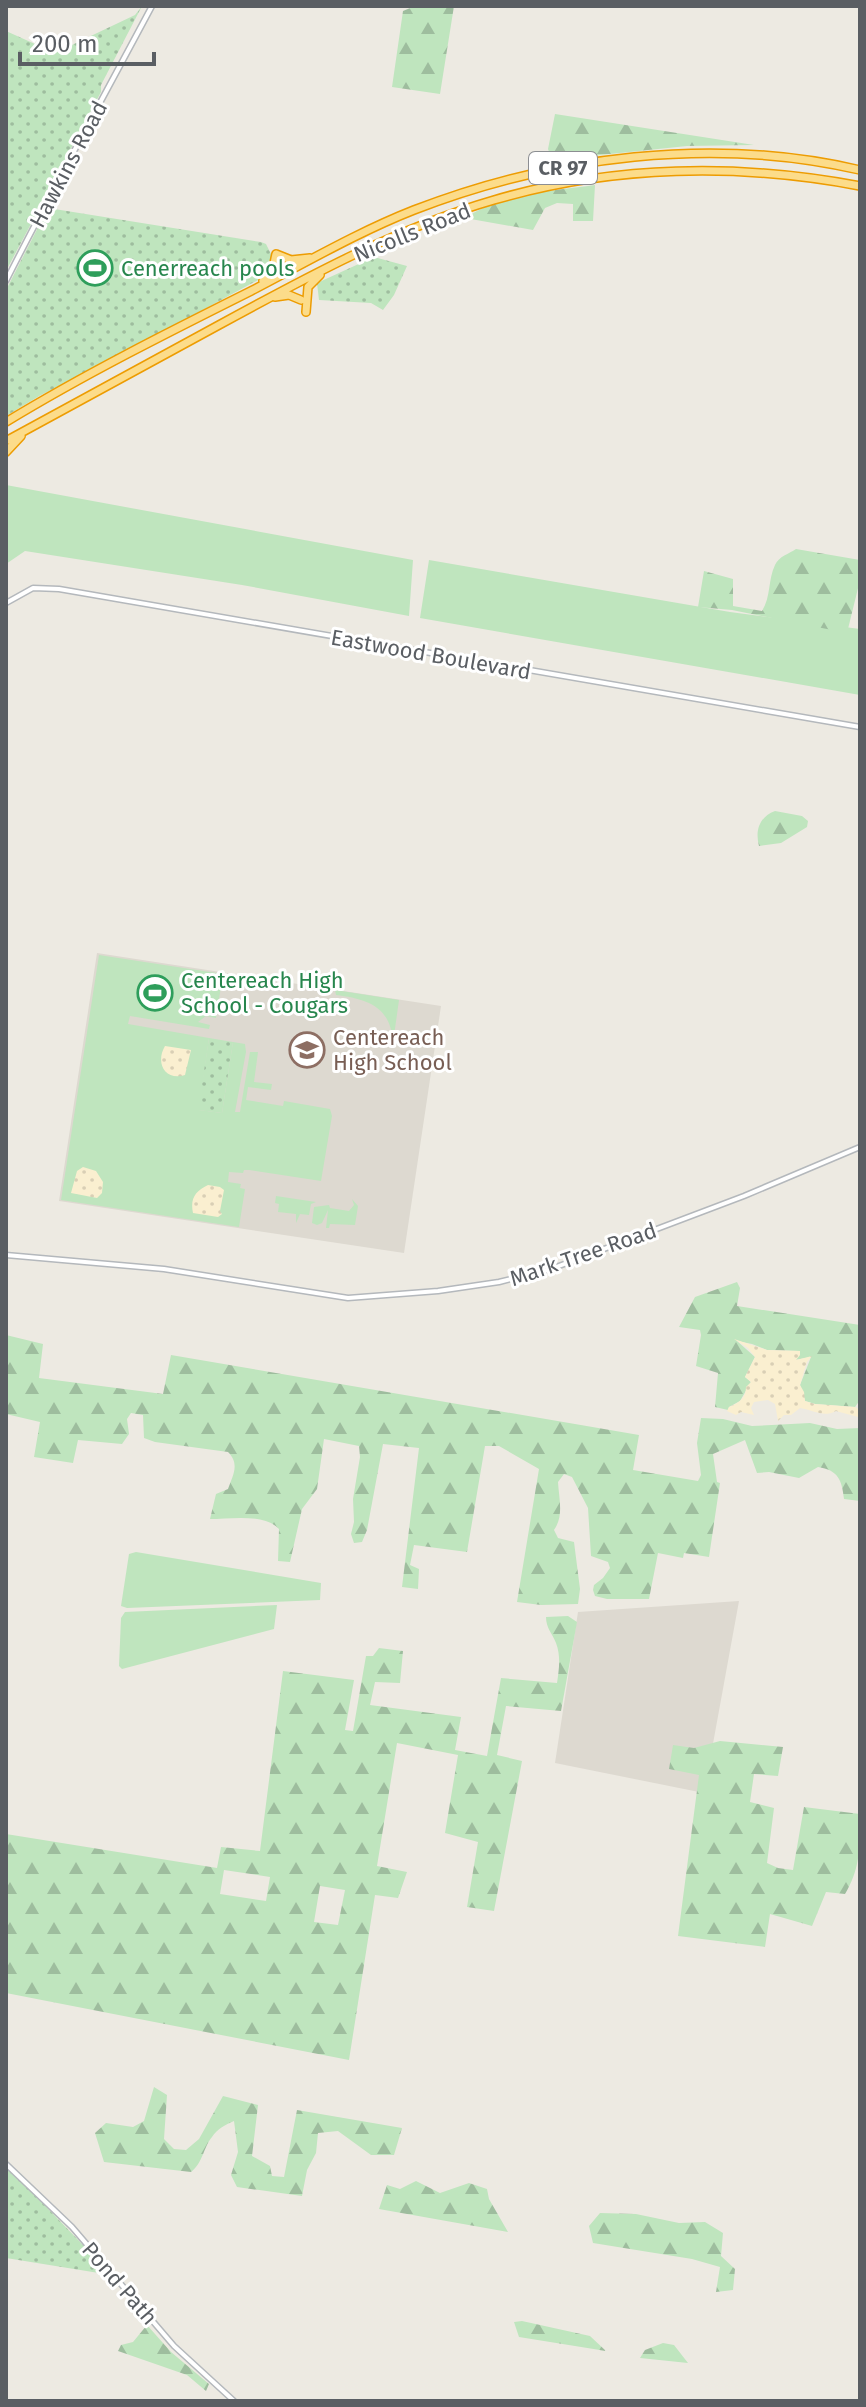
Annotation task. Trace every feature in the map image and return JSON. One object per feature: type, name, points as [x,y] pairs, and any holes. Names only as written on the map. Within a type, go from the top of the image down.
[{"type":"highway","name":"Nicolls Road","points":[[6,420],[358,236],[439,201],[527,175],[601,161],[657,156],[740,155],[860,170]]},
{"type":"highway","name":"Nicolls Road","points":[[6,441],[332,264],[384,240],[494,200],[578,181],[654,172],[720,171],[795,175],[860,186]]},
{"type":"highway","points":[[249,292],[272,274],[276,254],[297,260],[319,256]]},
{"type":"highway","points":[[306,312],[308,287],[332,264]]},
{"type":"highway","points":[[269,298],[289,295],[301,300]]},
{"type":"highway","points":[[6,452],[30,428]]},
{"type":"street","name":"Hawkins Road","points":[[6,281],[152,6]]},
{"type":"street","name":"Eastwood Boulevard","points":[[6,603],[33,588],[72,591],[741,709],[860,727]]},
{"type":"street","name":"Mark Tree Road","points":[[6,1255],[164,1269],[348,1298],[438,1291],[499,1282],[551,1269],[744,1196],[860,1147]]},
{"type":"street","name":"Pond Path","points":[[6,2164],[72,2227],[174,2346],[234,2401]]},
{"type":"shaded area","points":[[97,953],[441,1006],[404,1253],[59,1201]]},
{"type":"shaded area","points":[[739,1601],[704,1793],[555,1763],[578,1612]]},
{"type":"green space","points":[[142,6],[101,85],[101,92],[6,271],[6,31],[55,53],[135,15]]},
{"type":"green space","points":[[415,6],[454,6],[440,94],[392,87],[403,11]]},
{"type":"green space","points":[[555,114],[754,145],[687,146],[552,160],[548,149]]},
{"type":"green space","points":[[595,185],[593,221],[573,221],[573,204],[557,203],[545,208],[533,230],[465,218],[511,198]]},
{"type":"green space","points":[[48,208],[261,242],[266,244],[273,258],[269,274],[6,416],[6,290]]},
{"type":"green space","points":[[374,257],[407,266],[394,295],[383,310],[371,303],[319,300],[317,283]]},
{"type":"green space","points":[[6,485],[413,560],[409,616],[242,585],[25,551],[6,564]]},
{"type":"green space","points":[[796,549],[860,560],[860,580],[847,633],[732,610],[698,607],[704,571],[733,579],[733,606],[762,611],[775,565]]},
{"type":"green space","points":[[429,560],[730,612],[860,629],[860,695],[420,618]]},
{"type":"green space","points":[[775,811],[802,816],[808,821],[807,827],[781,843],[759,846],[760,825],[765,817]]},
{"type":"green space","points":[[99,955],[223,974],[216,1018],[206,1016],[198,1022],[210,1025],[209,1029],[130,1016],[128,1024],[209,1038],[199,1110],[222,1113],[233,1042],[245,1044],[246,1052],[235,1112],[240,1112],[250,1052],[258,1052],[254,1082],[272,1084],[271,1090],[248,1087],[246,1100],[283,1106],[284,1101],[330,1109],[332,1116],[321,1181],[249,1170],[229,1172],[228,1182],[241,1184],[240,1188],[245,1189],[239,1227],[61,1200]]},
{"type":"green space","points":[[335,990],[399,1000],[393,1043],[388,1020],[382,1013],[367,1002],[336,995]]},
{"type":"green space","points":[[209,1038],[233,1042],[222,1113],[198,1110]]},
{"type":"green space","points":[[276,1196],[316,1202],[311,1204],[309,1215],[300,1214],[296,1223],[296,1214],[278,1212]]},
{"type":"green space","points":[[352,1199],[358,1206],[355,1225],[330,1224],[326,1228],[328,1210],[322,1223],[312,1223],[314,1207],[329,1205],[330,1208],[349,1211],[354,1205]]},
{"type":"green space","points":[[737,1282],[740,1288],[737,1306],[860,1325],[860,1400],[855,1407],[805,1401],[800,1385],[811,1357],[795,1360],[800,1351],[767,1350],[737,1341],[755,1357],[745,1377],[751,1382],[740,1401],[728,1410],[715,1407],[718,1373],[696,1366],[700,1330],[679,1327],[695,1297]]},
{"type":"green space","points":[[6,1335],[43,1344],[39,1378],[163,1394],[171,1355],[639,1435],[633,1470],[698,1481],[701,1475],[697,1443],[701,1418],[723,1419],[752,1426],[810,1423],[837,1429],[860,1428],[860,1501],[844,1499],[838,1477],[825,1468],[818,1467],[799,1478],[769,1472],[757,1473],[745,1440],[713,1454],[717,1482],[720,1483],[709,1557],[684,1553],[683,1558],[658,1553],[649,1599],[607,1599],[595,1596],[593,1590],[610,1568],[608,1562],[591,1556],[588,1508],[572,1477],[564,1474],[558,1482],[560,1513],[554,1530],[558,1538],[574,1542],[580,1589],[578,1604],[517,1602],[539,1469],[499,1446],[485,1446],[467,1552],[414,1545],[410,1565],[419,1569],[418,1589],[402,1587],[419,1448],[383,1444],[367,1530],[362,1542],[354,1543],[351,1534],[359,1446],[324,1439],[317,1489],[302,1509],[290,1562],[278,1561],[279,1529],[273,1524],[246,1518],[210,1519],[216,1494],[228,1489],[235,1465],[232,1456],[228,1452],[144,1438],[143,1415],[131,1413],[127,1419],[129,1434],[122,1444],[78,1440],[73,1463],[34,1457],[40,1422],[6,1414]]},
{"type":"green space","points":[[136,1552],[321,1583],[320,1600],[127,1608],[121,1606],[129,1554]]},
{"type":"green space","points":[[277,1605],[274,1629],[122,1669],[119,1666],[121,1618],[125,1612]]},
{"type":"green space","points":[[568,1616],[577,1622],[561,1711],[506,1706],[497,1755],[522,1761],[494,1911],[467,1907],[478,1842],[445,1833],[458,1755],[397,1743],[377,1866],[407,1872],[398,1898],[375,1895],[349,2060],[6,1993],[6,1834],[217,1868],[221,1847],[260,1851],[283,1671],[354,1680],[345,1730],[353,1731],[366,1656],[373,1656],[379,1648],[403,1651],[400,1683],[375,1682],[370,1705],[461,1717],[455,1750],[487,1756],[501,1678],[557,1683],[559,1653],[546,1617]],"holes":[[[224,1870],[270,1877],[266,1901],[220,1894]],[[320,1886],[345,1890],[338,1925],[314,1922]]]},
{"type":"green space","points":[[720,1741],[783,1747],[778,1776],[754,1774],[750,1802],[774,1808],[767,1863],[793,1870],[804,1807],[860,1814],[857,1865],[845,1894],[826,1892],[812,1926],[770,1914],[765,1947],[678,1936],[699,1775],[669,1769],[673,1745],[694,1748]]},
{"type":"green space","points":[[154,2087],[167,2095],[164,2139],[174,2149],[186,2150],[199,2139],[223,2096],[258,2105],[252,2156],[270,2166],[272,2176],[284,2177],[297,2110],[402,2128],[394,2155],[371,2155],[338,2131],[318,2133],[316,2153],[307,2170],[302,2196],[237,2187],[231,2175],[238,2152],[234,2121],[214,2134],[191,2172],[104,2162],[95,2133],[106,2123],[133,2127],[144,2121]]},
{"type":"green space","points":[[6,2165],[108,2271],[105,2274],[6,2258]]},
{"type":"green space","points":[[416,2181],[440,2193],[469,2183],[487,2189],[489,2199],[508,2232],[379,2209],[387,2185],[400,2189]]},
{"type":"green space","points":[[600,2213],[636,2214],[679,2223],[705,2222],[723,2233],[721,2256],[735,2269],[733,2290],[716,2292],[720,2267],[692,2259],[593,2243],[589,2226]]},
{"type":"green space","points":[[522,2321],[590,2336],[606,2351],[519,2337],[514,2322]]},
{"type":"green space","points":[[147,2325],[171,2352],[209,2384],[206,2391],[187,2375],[118,2351],[121,2345],[133,2342]]},
{"type":"green space","points":[[663,2343],[674,2345],[688,2363],[640,2358],[645,2350]]},
{"type":"sand","points":[[165,1046],[191,1050],[185,1075],[172,1075],[164,1069],[161,1059]]},
{"type":"sand","points":[[83,1167],[96,1171],[103,1182],[102,1193],[97,1198],[71,1193],[77,1171]]},
{"type":"sand","points":[[208,1185],[224,1190],[222,1214],[218,1217],[193,1213],[194,1196]]},
{"type":"sand","points":[[734,1339],[767,1350],[800,1351],[796,1360],[812,1356],[800,1385],[805,1401],[855,1407],[860,1410],[858,1417],[836,1411],[823,1414],[800,1408],[778,1421],[775,1404],[768,1400],[754,1402],[751,1408],[754,1415],[741,1412],[736,1415],[727,1411],[739,1402],[751,1382],[745,1377],[755,1357]]},
{"type":"place","name":"Cenerreach pools","points":[[95,268]]},
{"type":"place","name":"Centereach High School - Cougars","points":[[155,993]]},
{"type":"place","name":"Centereach High School","points":[[307,1050]]}]
